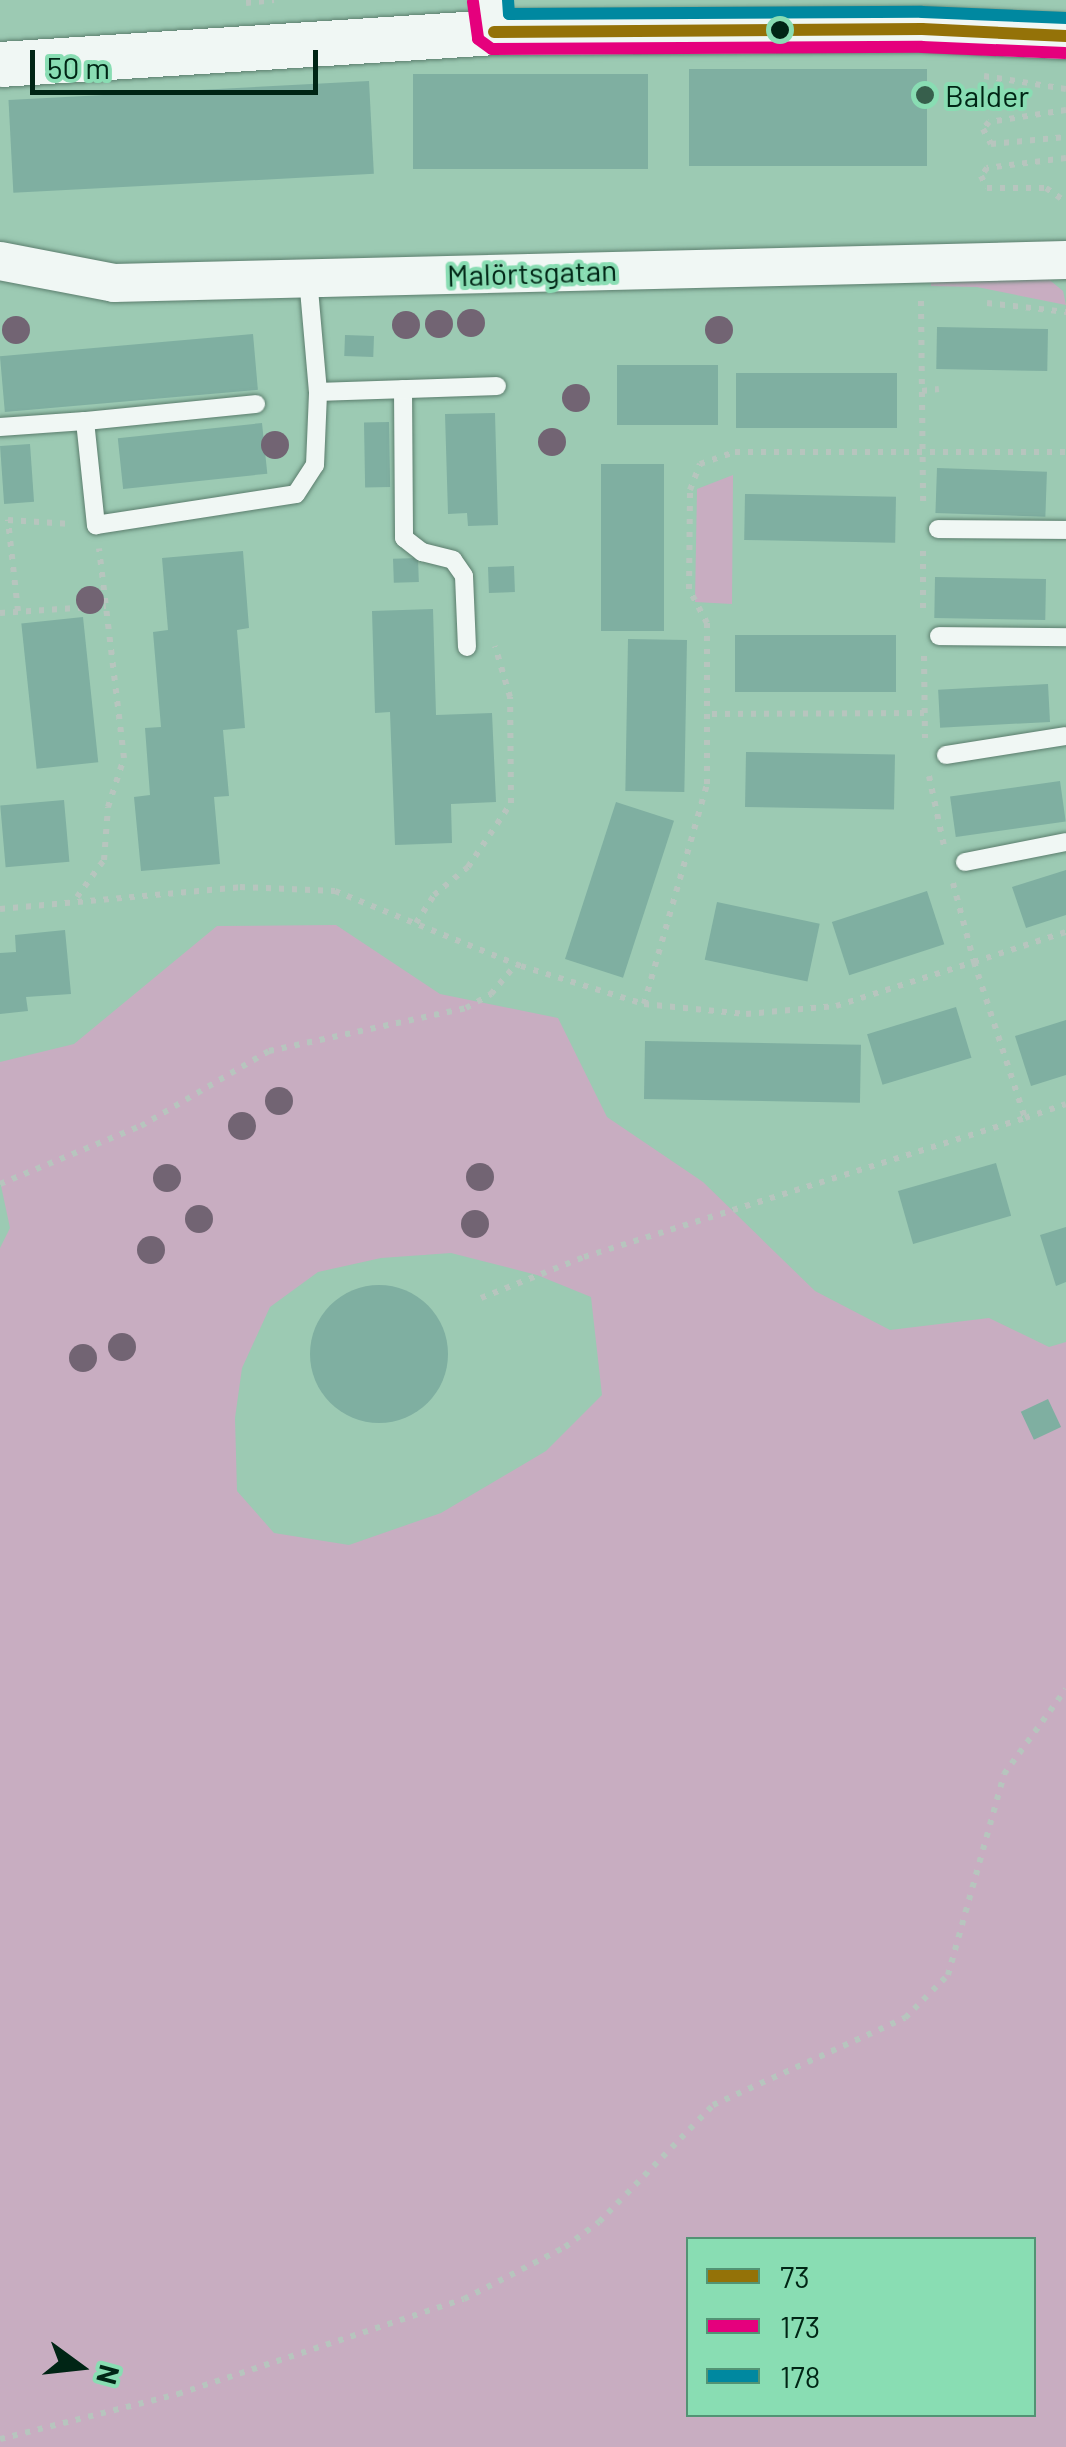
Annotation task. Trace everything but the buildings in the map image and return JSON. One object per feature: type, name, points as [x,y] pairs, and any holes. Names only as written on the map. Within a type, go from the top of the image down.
[{"type":"street","points":[[0,64],[492,16],[1066,36]]},
{"type":"street","name":"Malörtsgatan","points":[[0,261],[114,282],[1066,260]]},
{"type":"lane","points":[[85,422],[96,525],[296,494],[315,464],[318,392],[308,278]]},
{"type":"lane","points":[[318,392],[497,386]]},
{"type":"lane","points":[[403,389],[404,538],[422,552],[452,560],[464,576],[467,646]]},
{"type":"lane","points":[[0,426],[85,422],[256,404]]},
{"type":"lane","points":[[938,529],[1066,530]]},
{"type":"lane","points":[[939,636],[1066,636]]},
{"type":"lane","points":[[946,756],[1066,736]]},
{"type":"lane","points":[[965,862],[1066,842]]},
{"type":"path","points":[[1066,110],[989,122],[984,129],[992,144],[1066,137]]},
{"type":"path","points":[[1066,158],[988,168],[981,176],[987,188],[1046,188],[1066,202]]},
{"type":"path","points":[[922,391],[940,390]]},
{"type":"path","points":[[644,1004],[702,808],[712,714],[707,623],[689,589],[690,490],[700,464],[735,452],[1066,452]]},
{"type":"path","points":[[18,611],[8,520],[96,525],[124,758],[108,807],[104,860],[76,898]]},
{"type":"path","points":[[0,613],[18,611],[36,616],[106,606]]},
{"type":"path","points":[[416,923],[434,895],[468,868],[511,803],[504,669],[493,643],[466,627]]},
{"type":"path","points":[[712,714],[924,712]]},
{"type":"path","points":[[0,909],[76,898],[288,886],[335,892],[516,964],[644,1004],[788,1015],[1066,932]]},
{"type":"path","points":[[974,962],[1025,1118]]},
{"type":"path","points":[[0,1184],[141,1126],[269,1050],[466,1008],[491,994],[516,964]]},
{"type":"path","points":[[481,1298],[584,1257],[1066,1104]]},
{"type":"path","points":[[0,2439],[178,2394],[464,2299],[599,2222],[712,2105],[905,2018],[948,1975],[1004,1774],[1066,1688]]},
{"type":"shaded area","points":[[1046,277],[1063,291],[1066,305],[977,287],[931,286],[931,279]]},
{"type":"shaded area","points":[[733,475],[732,604],[695,602],[697,489]]},
{"type":"shaded area","points":[[336,925],[440,994],[558,1018],[607,1117],[703,1182],[815,1291],[890,1330],[989,1318],[1049,1347],[1066,1342],[1066,2447],[0,2447],[0,1248],[10,1228],[0,1181],[0,1062],[74,1044],[217,926]],"holes":[[[451,1253],[537,1275],[591,1297],[602,1395],[546,1451],[441,1513],[349,1545],[274,1533],[237,1491],[235,1418],[242,1368],[270,1307],[318,1272],[381,1258]]]},
{"type":"transit line","name":"178","points":[[508,0],[509,14],[922,12],[1066,18]]},
{"type":"transit line","name":"173","points":[[473,2],[478,39],[492,49],[922,47],[1065,53]]},
{"type":"transit line","name":"73","points":[[494,32],[922,29],[1066,36]]},
{"type":"place","name":"Balder","points":[[925,95]]}]
